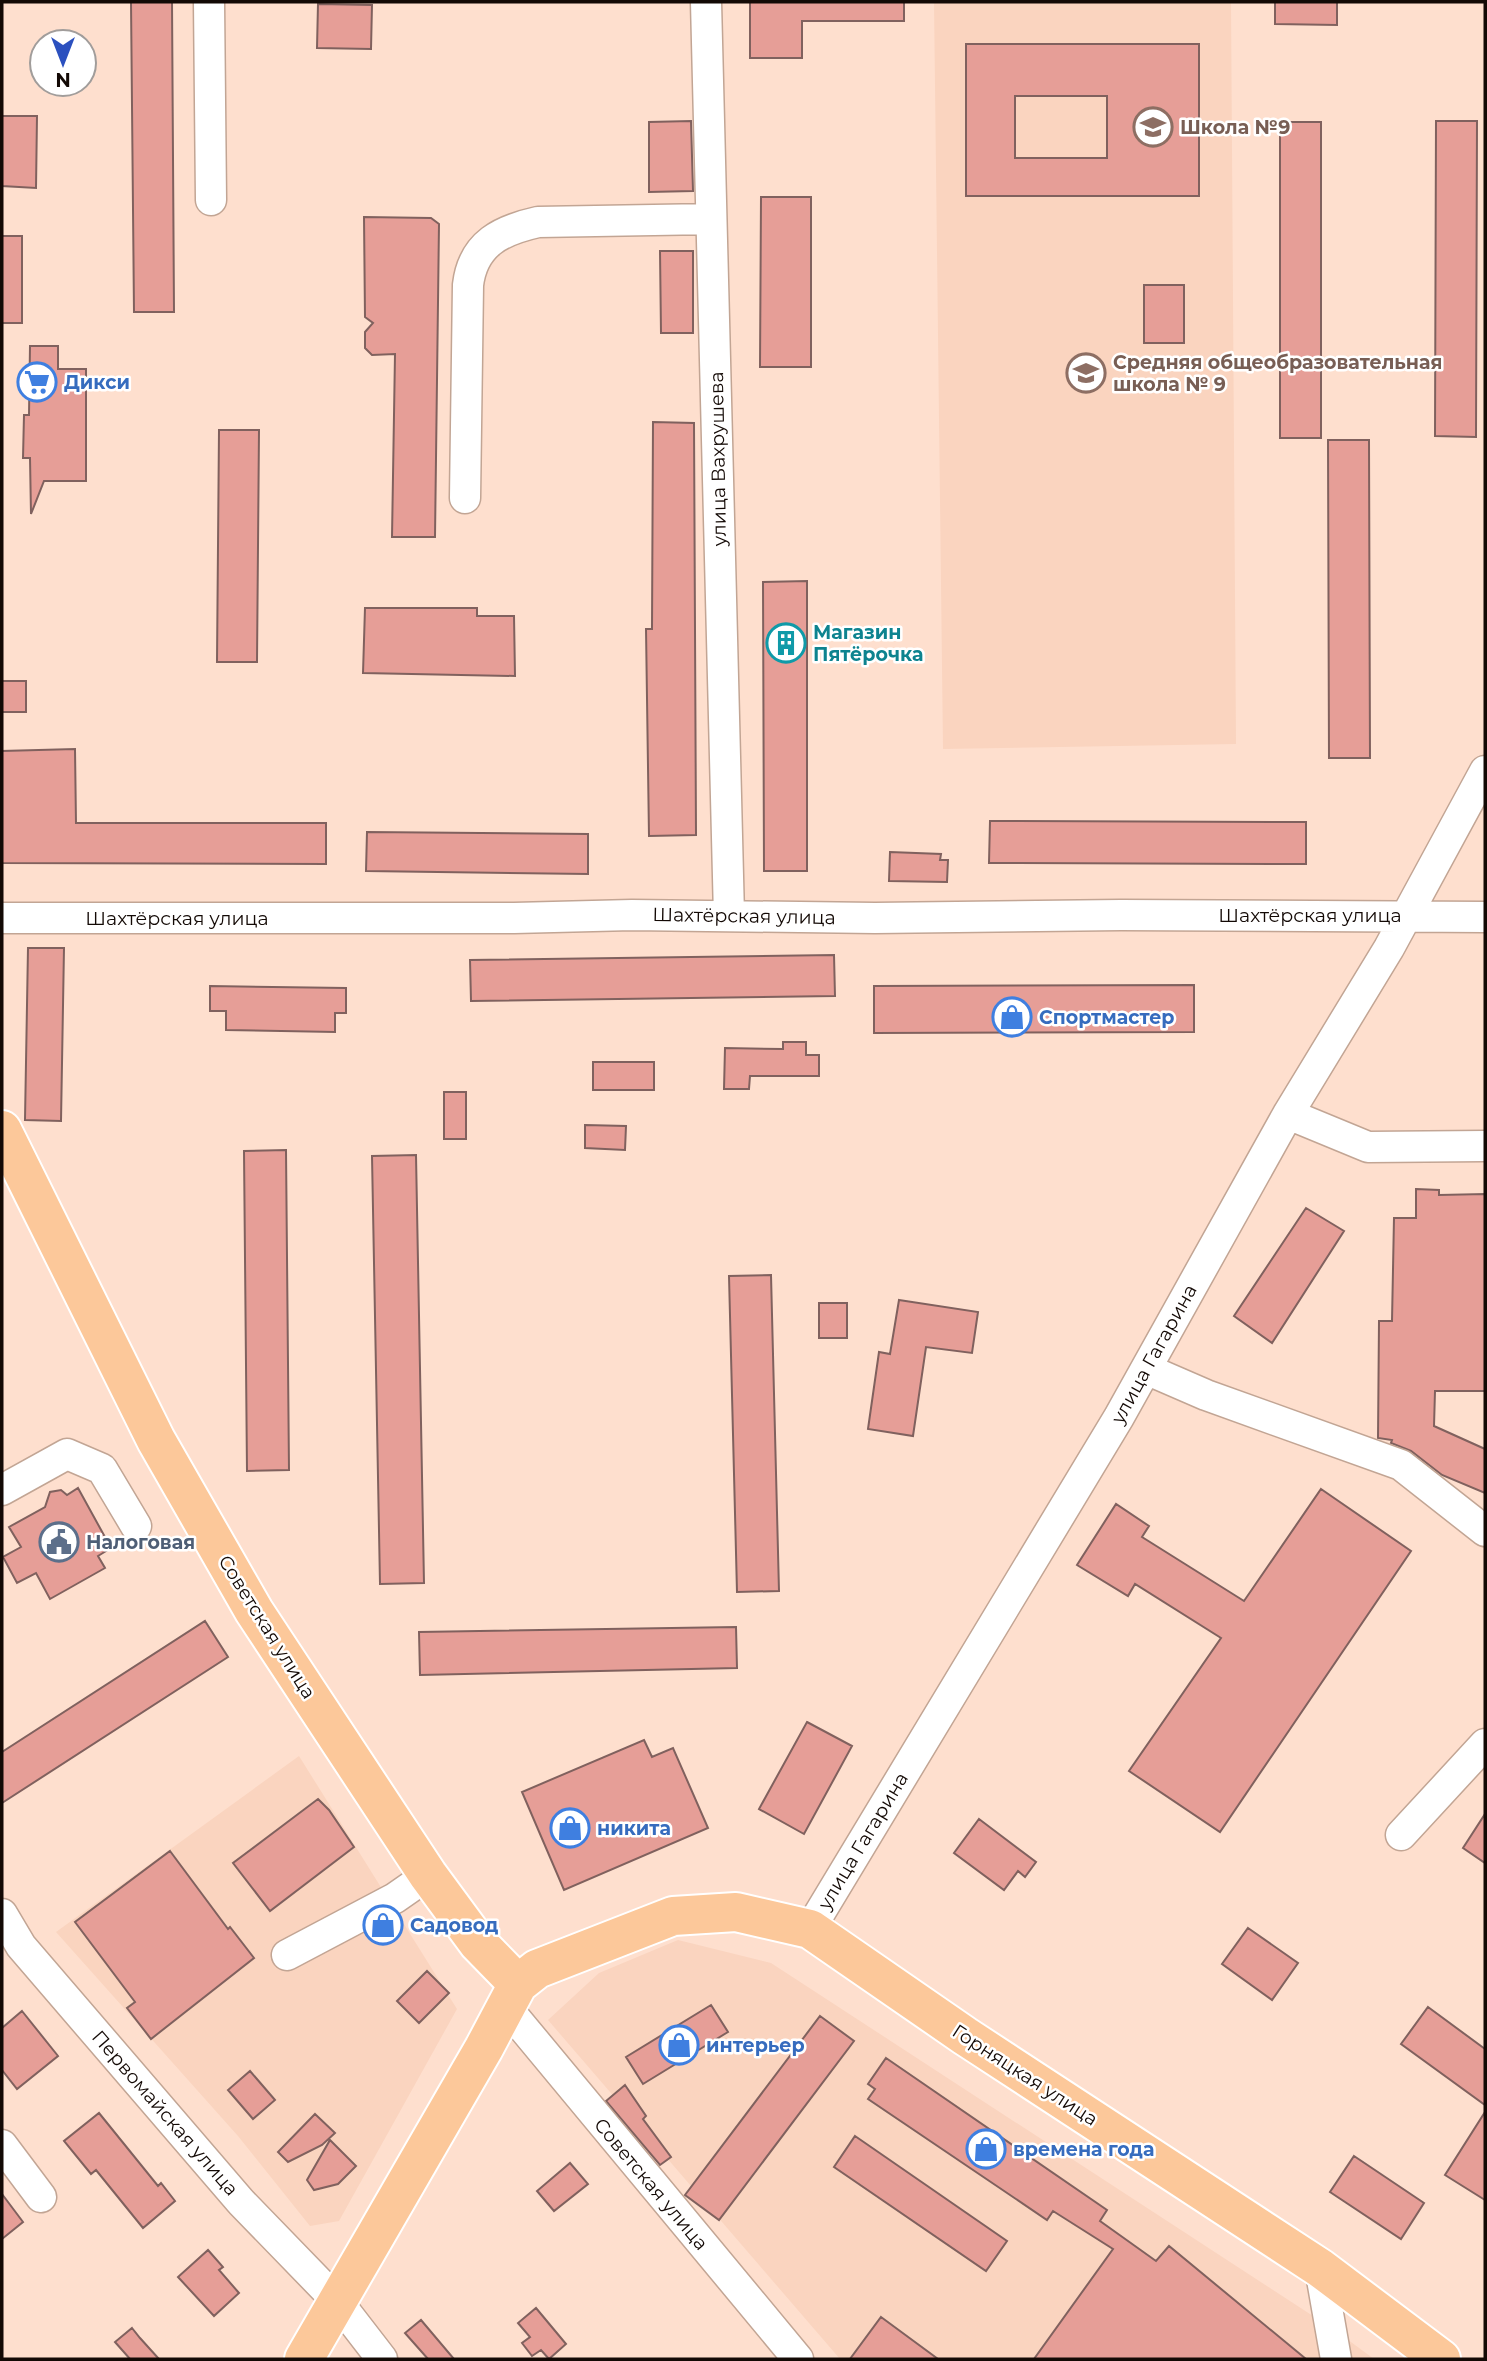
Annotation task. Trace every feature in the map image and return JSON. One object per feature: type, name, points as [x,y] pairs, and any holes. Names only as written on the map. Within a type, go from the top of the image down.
[{"type":"main road","name":"Советская улица","points":[[2,1130],[156,1440],[240,1586],[428,1875],[512,1995]]},
{"type":"main road","name":"Горняцкая улица","points":[[512,1995],[537,1969],[673,1916],[736,1912],[810,1929],[964,2036],[1320,2268],[1441,2359]]},
{"type":"main road","points":[[304,2359],[512,1995]]},
{"type":"street","points":[[209,2],[211,200]]},
{"type":"street","name":"улица Вахрушева","points":[[706,2],[729,916]]},
{"type":"street","points":[[465,498],[468,285],[470,270],[477,254],[491,239],[510,228],[538,222],[711,219]]},
{"type":"street","name":"улица Гагарина","points":[[810,1929],[1146,1369],[1288,1114],[1407,916],[1485,771]]},
{"type":"street","name":"Шахтёрская улица","points":[[2,918],[1485,917]]},
{"type":"street","points":[[1288,1114],[1368,1147],[1485,1146]]},
{"type":"street","points":[[1146,1369],[1206,1395],[1401,1465],[1485,1531]]},
{"type":"street","points":[[2,1490],[67,1454],[102,1469],[136,1526]]},
{"type":"street","points":[[1401,1835],[1485,1744]]},
{"type":"street","points":[[287,1955],[395,1898],[428,1875]]},
{"type":"street","name":"Первомайская улица","points":[[2,1914],[21,1946],[241,2202],[338,2302],[382,2359]]},
{"type":"street","name":"Советская улица","points":[[512,1995],[798,2359]]},
{"type":"street","points":[[2,2145],[41,2197]]},
{"type":"street","points":[[1320,2268],[1336,2359]]},
{"type":"shaded area","name":"Средняя общеобразовательная школа № 9","points":[[934,2],[1231,2],[1236,744],[943,749]]},
{"type":"shaded area","points":[[299,1756],[457,2009],[339,2221],[310,2226],[238,2136],[56,1932]]},
{"type":"shaded area","points":[[678,1940],[771,1963],[1336,2331],[1374,2359],[840,2359],[548,2020],[599,1973]]},
{"type":"building","points":[[131,2],[172,2],[174,312],[134,312]]},
{"type":"building","points":[[750,2],[904,2],[904,21],[802,21],[802,58],[750,58]]},
{"type":"building","points":[[1275,2],[1337,2],[1337,25],[1275,24]]},
{"type":"building","points":[[318,4],[372,5],[371,49],[317,48]]},
{"type":"building","name":"Школа №9","points":[[966,44],[1199,44],[1199,196],[966,196]],"holes":[[[1015,96],[1107,96],[1107,158],[1015,158]]]},
{"type":"building","points":[[2,116],[37,116],[36,188],[2,186]]},
{"type":"building","points":[[691,121],[693,191],[649,192],[649,122]]},
{"type":"building","points":[[1436,121],[1477,121],[1476,437],[1435,436]]},
{"type":"building","points":[[1280,122],[1321,122],[1321,438],[1280,438]]},
{"type":"building","points":[[761,197],[811,197],[811,367],[760,367]]},
{"type":"building","points":[[364,217],[431,218],[439,224],[435,537],[392,537],[395,354],[372,355],[365,348],[365,332],[373,323],[365,317]]},
{"type":"building","points":[[2,236],[22,236],[22,323],[2,323]]},
{"type":"building","points":[[660,251],[693,251],[693,333],[661,333]]},
{"type":"building","points":[[1144,285],[1184,285],[1184,343],[1144,343]]},
{"type":"building","points":[[30,346],[58,346],[58,369],[86,369],[86,481],[44,481],[31,514],[30,458],[23,458],[24,415],[29,415]]},
{"type":"building","points":[[653,422],[694,423],[696,835],[649,836],[646,629],[652,629]]},
{"type":"building","points":[[219,430],[259,430],[257,662],[217,662]]},
{"type":"building","points":[[1328,440],[1369,440],[1370,758],[1329,758]]},
{"type":"building","points":[[807,581],[807,871],[764,871],[763,582]]},
{"type":"building","points":[[365,608],[477,608],[477,616],[514,616],[515,676],[363,673]]},
{"type":"building","points":[[2,681],[26,681],[26,712],[2,712]]},
{"type":"building","points":[[75,749],[76,823],[326,823],[326,864],[2,863],[2,751]]},
{"type":"building","points":[[990,821],[1306,822],[1306,864],[989,863]]},
{"type":"building","points":[[367,832],[588,834],[588,874],[366,871]]},
{"type":"building","points":[[890,852],[941,854],[940,860],[948,860],[947,882],[889,881]]},
{"type":"building","points":[[28,948],[64,948],[61,1121],[25,1120]]},
{"type":"building","points":[[834,955],[835,996],[471,1001],[470,960]]},
{"type":"building","points":[[1194,985],[1194,1032],[874,1033],[874,986]]},
{"type":"building","points":[[210,986],[346,988],[346,1013],[335,1013],[335,1032],[226,1030],[226,1011],[210,1011]]},
{"type":"building","points":[[783,1042],[806,1042],[806,1055],[819,1055],[819,1076],[750,1076],[749,1089],[724,1089],[725,1048],[783,1049]]},
{"type":"building","points":[[593,1062],[654,1062],[654,1090],[593,1090]]},
{"type":"building","points":[[444,1092],[466,1092],[466,1139],[444,1139]]},
{"type":"building","points":[[585,1125],[626,1126],[625,1150],[585,1148]]},
{"type":"building","points":[[286,1150],[289,1470],[247,1471],[244,1151]]},
{"type":"building","points":[[416,1155],[424,1583],[380,1584],[372,1156]]},
{"type":"building","points":[[1416,1189],[1439,1190],[1439,1195],[1485,1194],[1485,1391],[1435,1391],[1434,1426],[1485,1449],[1485,1493],[1442,1475],[1411,1451],[1391,1443],[1392,1440],[1378,1438],[1379,1321],[1392,1321],[1394,1218],[1416,1218]]},
{"type":"building","points":[[1306,1208],[1344,1231],[1272,1343],[1234,1316]]},
{"type":"building","points":[[771,1275],[779,1591],[737,1592],[729,1276]]},
{"type":"building","points":[[899,1300],[978,1312],[972,1353],[926,1347],[913,1436],[868,1429],[879,1352],[890,1354]]},
{"type":"building","points":[[819,1303],[847,1303],[847,1338],[819,1338]]},
{"type":"building","points":[[78,1488],[111,1548],[98,1556],[105,1568],[50,1599],[36,1573],[17,1583],[3,1557],[21,1547],[9,1527],[45,1507],[50,1492],[61,1490],[67,1495]]},
{"type":"building","points":[[1321,1489],[1411,1551],[1220,1832],[1129,1771],[1221,1638],[1135,1584],[1128,1596],[1077,1565],[1116,1504],[1149,1526],[1142,1537],[1244,1601]]},
{"type":"building","points":[[205,1621],[228,1657],[2,1803],[2,1752]]},
{"type":"building","points":[[736,1627],[737,1668],[420,1675],[419,1632]]},
{"type":"building","points":[[807,1722],[852,1746],[804,1834],[759,1809]]},
{"type":"building","points":[[644,1740],[652,1757],[673,1748],[708,1828],[564,1890],[522,1792]]},
{"type":"building","points":[[318,1799],[329,1810],[354,1847],[270,1911],[233,1863]]},
{"type":"building","points":[[1485,1814],[1485,1863],[1463,1848]]},
{"type":"building","points":[[979,1819],[1036,1862],[1025,1877],[1018,1871],[1004,1890],[954,1853]]},
{"type":"building","points":[[170,1851],[228,1929],[230,1927],[254,1958],[151,2039],[127,2008],[135,2002],[75,1922]]},
{"type":"building","points":[[1248,1928],[1298,1963],[1272,2000],[1222,1964]]},
{"type":"building","points":[[427,1971],[449,1993],[419,2023],[397,2001]]},
{"type":"building","points":[[711,2005],[728,2032],[643,2084],[626,2057]]},
{"type":"building","points":[[1428,2007],[1485,2049],[1485,2105],[1401,2044]]},
{"type":"building","points":[[22,2011],[58,2056],[17,2089],[2,2070],[2,2028]]},
{"type":"building","points":[[820,2016],[854,2041],[719,2220],[685,2195]]},
{"type":"building","points":[[886,2058],[1107,2210],[1100,2221],[1156,2261],[1169,2246],[1306,2359],[1034,2359],[1113,2249],[1053,2211],[1047,2220],[868,2099],[875,2089],[868,2084]]},
{"type":"building","points":[[250,2071],[275,2100],[253,2119],[228,2090]]},
{"type":"building","points":[[625,2085],[646,2116],[643,2119],[671,2157],[660,2165],[606,2101]]},
{"type":"building","points":[[1485,2112],[1485,2200],[1445,2175]]},
{"type":"building","points":[[99,2113],[158,2186],[161,2183],[175,2201],[143,2228],[96,2170],[91,2174],[64,2141]]},
{"type":"building","points":[[315,2114],[335,2133],[322,2145],[288,2162],[278,2152]]},
{"type":"building","points":[[855,2136],[1007,2241],[986,2271],[834,2167]]},
{"type":"building","points":[[330,2140],[356,2166],[338,2184],[314,2190],[307,2180]]},
{"type":"building","points":[[1354,2156],[1424,2203],[1401,2239],[1330,2192]]},
{"type":"building","points":[[570,2163],[588,2184],[554,2211],[537,2191]]},
{"type":"building","points":[[2,2194],[23,2222],[2,2239]]},
{"type":"building","points":[[208,2250],[223,2267],[219,2270],[239,2293],[214,2316],[178,2277]]},
{"type":"building","points":[[536,2308],[566,2344],[549,2359],[541,2350],[532,2356],[522,2343],[530,2337],[518,2323]]},
{"type":"building","points":[[881,2317],[938,2359],[850,2359]]},
{"type":"building","points":[[421,2320],[454,2359],[428,2359],[405,2333]]},
{"type":"building","points":[[132,2328],[159,2359],[130,2359],[115,2342]]},
{"type":"place","name":"Школа №9","points":[[1153,127]]},
{"type":"place","name":"Средняя общеобразовательная школа № 9","points":[[1086,373]]},
{"type":"place","name":"Дикси","points":[[37,382]]},
{"type":"place","name":"Магазин Пятёрочка","points":[[786,643]]},
{"type":"place","name":"Спортмастер","points":[[1012,1017]]},
{"type":"place","name":"Налоговая","points":[[59,1542]]},
{"type":"place","name":"никита","points":[[570,1828]]},
{"type":"place","name":"Садовод","points":[[383,1925]]},
{"type":"place","name":"интерьер","points":[[679,2045]]},
{"type":"place","name":"времена года","points":[[986,2149]]}]
